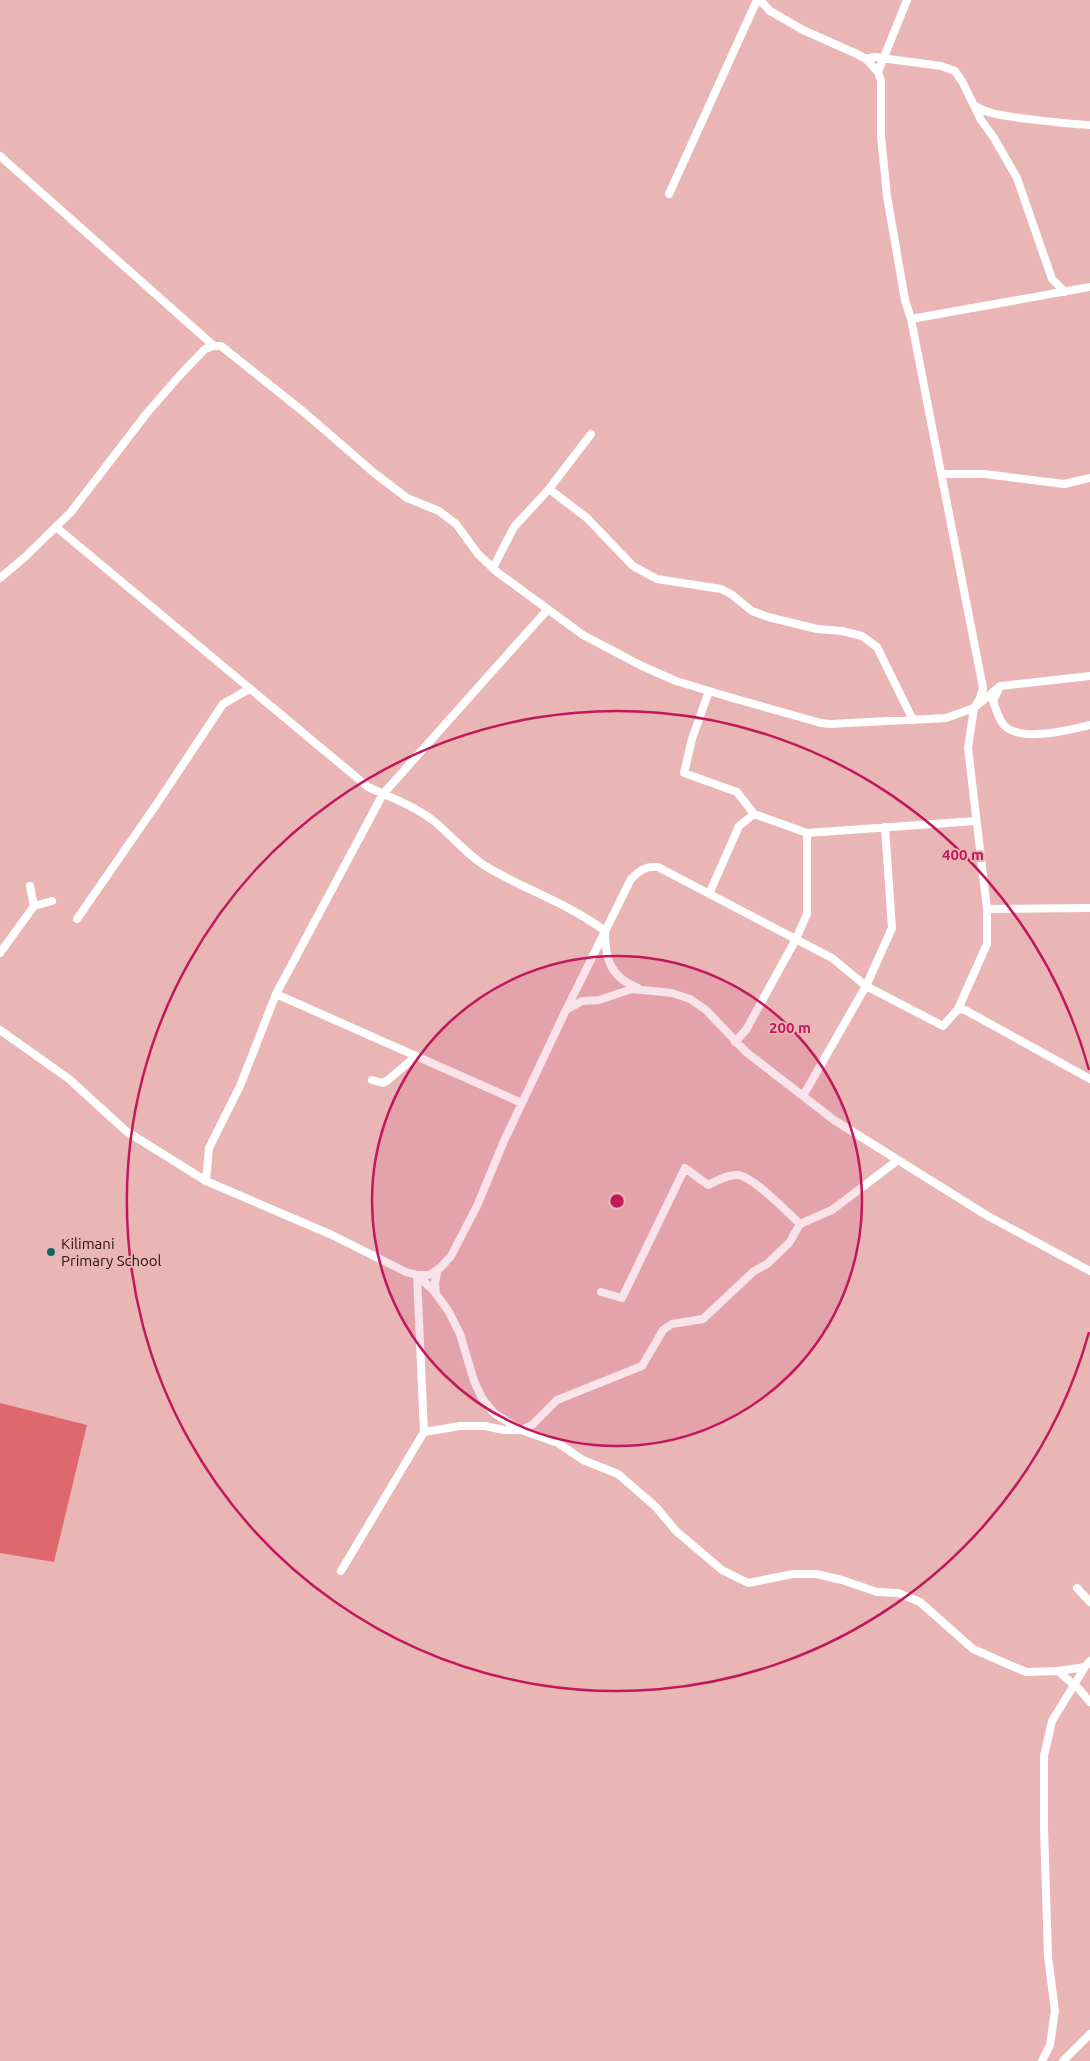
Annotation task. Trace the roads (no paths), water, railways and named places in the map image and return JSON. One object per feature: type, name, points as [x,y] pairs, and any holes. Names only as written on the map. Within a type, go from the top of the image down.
[{"type":"street","points":[[0,1030],[69,1080],[126,1131],[206,1181],[332,1235],[406,1272],[417,1275],[429,1275],[438,1270],[451,1256],[477,1206],[522,1103],[566,1010],[631,879],[640,870],[648,866],[658,867],[832,958],[866,986],[943,1026],[958,1009],[987,944],[987,910],[968,748],[974,708],[983,688],[911,319],[905,300],[886,187],[880,136],[881,81],[878,72],[866,59],[803,30],[770,11],[759,0],[669,194]]},
{"type":"street","points":[[878,72],[901,10],[907,0]]},
{"type":"street","points":[[866,59],[874,57],[884,58],[941,66],[955,71],[1018,178],[1052,278],[1065,292]]},
{"type":"street","points":[[974,106],[986,113],[1003,116],[1058,124],[1090,125]]},
{"type":"street","points":[[0,156],[214,346]]},
{"type":"street","points":[[911,319],[1090,287]]},
{"type":"street","points":[[0,578],[71,512],[174,381],[205,349],[221,346],[235,355],[373,472],[407,498],[439,511],[456,524],[478,554],[493,568],[583,635],[642,666],[676,681],[822,723],[946,718],[974,708],[1000,686],[1090,676]]},
{"type":"street","points":[[493,568],[514,527],[549,489],[591,434]]},
{"type":"street","points":[[942,474],[985,474],[1064,484],[1090,478]]},
{"type":"street","points":[[549,489],[587,518],[633,566],[656,579],[721,589],[731,594],[752,611],[768,617],[817,629],[842,631],[862,636],[876,647],[913,720]]},
{"type":"street","points":[[56,527],[368,787],[412,806],[436,823],[461,847],[486,866],[518,884],[561,903],[588,918],[605,931],[606,952],[609,964],[630,985],[642,990]]},
{"type":"street","points":[[206,1181],[209,1148],[240,1086],[276,994],[383,794],[548,609]]},
{"type":"street","points":[[1000,686],[993,701],[998,716],[1006,727],[1024,735],[1090,725]]},
{"type":"street","points":[[77,918],[158,802],[223,704],[249,689]]},
{"type":"street","points":[[709,691],[692,739],[684,773],[737,792],[754,814],[807,833],[975,820]]},
{"type":"street","points":[[709,894],[739,826],[754,814]]},
{"type":"street","points":[[802,1096],[866,986],[892,928],[885,827]]},
{"type":"street","points":[[735,1042],[746,1030],[796,939],[807,914],[807,833]]},
{"type":"street","points":[[30,886],[34,906]]},
{"type":"street","points":[[0,953],[34,906],[52,901]]},
{"type":"street","points":[[987,910],[1090,908]]},
{"type":"street","points":[[566,1010],[582,1001],[599,1000],[632,989],[672,993],[690,999],[706,1010],[746,1052],[834,1120],[986,1216],[1090,1272]]},
{"type":"street","points":[[276,994],[412,1056],[522,1103]]},
{"type":"street","points":[[958,1009],[973,1014],[1090,1079]]},
{"type":"street","points":[[372,1080],[383,1083],[388,1080],[412,1056]]},
{"type":"street","points":[[424,1432],[460,1426],[485,1426],[504,1430],[521,1430],[532,1425],[556,1400],[642,1366],[662,1330],[672,1324],[703,1319],[754,1271],[767,1264],[784,1248],[800,1224],[832,1210],[898,1160]]},
{"type":"street","points":[[601,1292],[622,1298],[685,1168],[708,1185],[727,1177],[740,1175],[767,1192],[800,1224]]},
{"type":"street","points":[[436,1294],[434,1282],[438,1270]]},
{"type":"street","points":[[417,1275],[436,1294],[449,1312],[460,1334],[474,1381],[482,1398],[494,1413],[521,1430],[558,1443],[583,1460],[618,1474],[656,1507],[676,1531],[722,1570],[748,1583],[793,1574],[816,1574],[842,1580],[877,1592],[898,1593],[920,1602],[973,1649],[1026,1672],[1058,1671],[1088,1664]]},
{"type":"street","points":[[341,1571],[424,1432],[417,1275]]},
{"type":"street","points":[[1077,1588],[1090,1602]]},
{"type":"street","points":[[1042,2061],[1050,2045],[1054,2011],[1048,1956],[1044,1756],[1052,1722],[1088,1664]]},
{"type":"street","points":[[1058,1671],[1090,1702]]},
{"type":"street","points":[[1063,2061],[1090,2034]]},
{"type":"place","name":"Kilimani Primary School","points":[[51,1252]]}]
